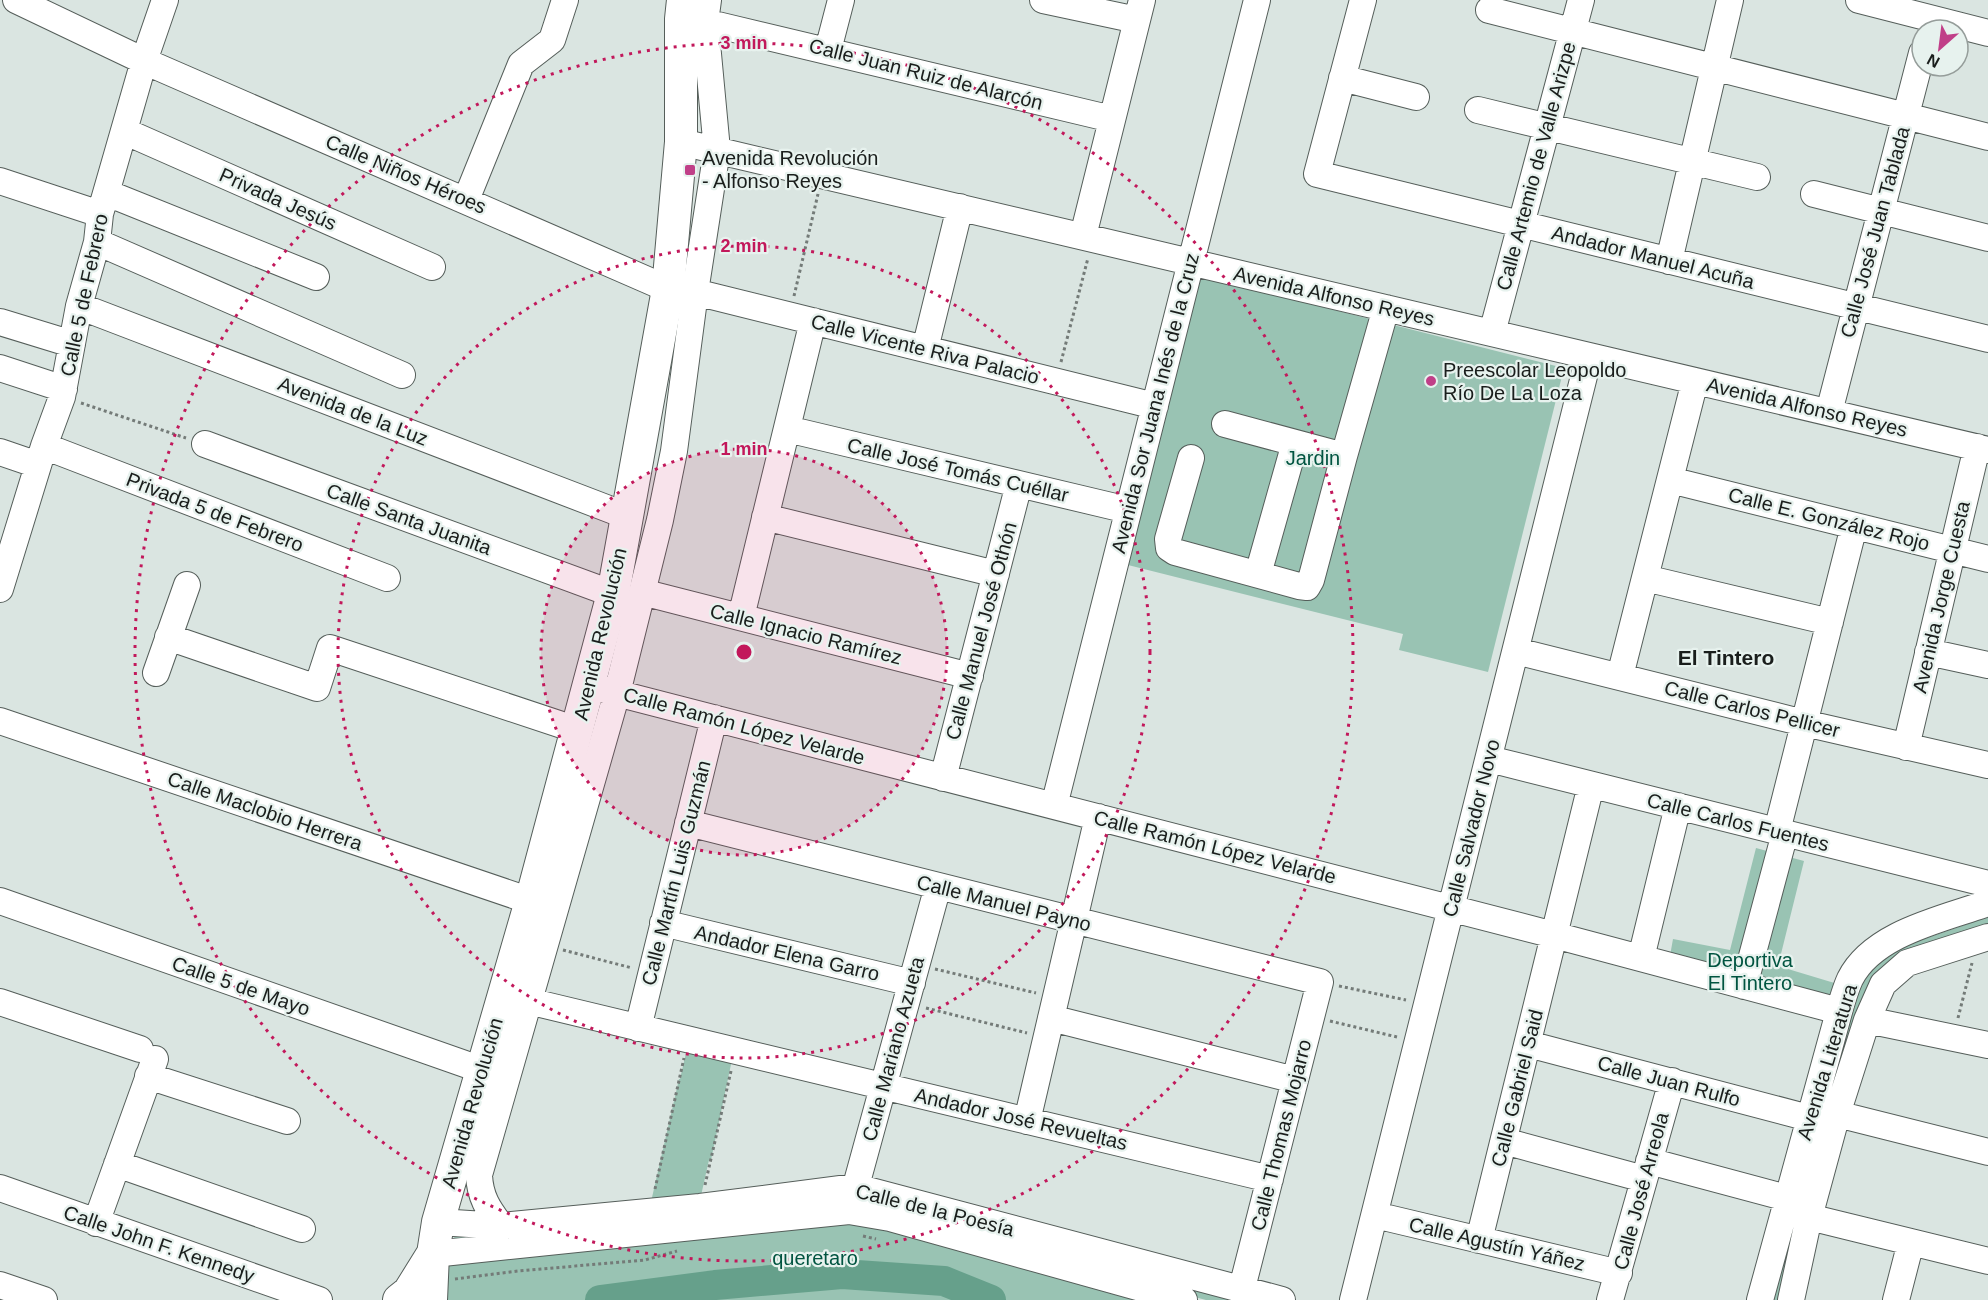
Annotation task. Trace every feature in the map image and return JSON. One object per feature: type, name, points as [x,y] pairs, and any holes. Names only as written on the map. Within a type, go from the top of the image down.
[{"type":"main road","name":"Avenida Revolución","points":[[399,1300],[432,1279],[438,1222],[531,901],[577,730],[603,689],[627,593],[627,516],[681,291],[681,19],[683,0]]},
{"type":"street","name":"Calle Niños Héroes","points":[[16,0],[144,61],[681,291]]},
{"type":"street","name":"Calle 5 de Febrero","points":[[0,589],[9,524],[41,456],[63,393],[79,306],[97,242],[104,204],[144,61],[165,0]]},
{"type":"street","points":[[466,200],[521,64],[552,40],[565,0]]},
{"type":"street","points":[[828,51],[841,0]]},
{"type":"street","points":[[1043,0],[1140,10],[1112,120],[1088,238]]},
{"type":"street","name":"Avenida Sor Juana Inés de la Cruz","points":[[1054,806],[1257,0]]},
{"type":"street","points":[[1363,0],[1342,78],[1416,97]]},
{"type":"street","name":"Calle Artemio de Valle Arizpe","points":[[1492,333],[1581,0]]},
{"type":"street","points":[[1669,261],[1730,0]]},
{"type":"street","points":[[1859,0],[1912,18]]},
{"type":"street","points":[[1489,10],[1988,137]]},
{"type":"street","name":"Calle Juan Ruiz de Alarcón","points":[[706,11],[828,51],[1112,120]]},
{"type":"street","name":"Avenida Revolución","points":[[627,593],[674,451],[681,291],[717,150],[706,11]]},
{"type":"street","points":[[1970,30],[1988,33]]},
{"type":"street","name":"Andador Manuel Acuña","points":[[1342,78],[1317,174],[1988,339]]},
{"type":"street","name":"Calle José Juan Tablada","points":[[1828,412],[1916,78]]},
{"type":"street","points":[[1478,110],[1757,177]]},
{"type":"street","name":"Privada Jesús","points":[[124,131],[432,267]]},
{"type":"street","name":"Avenida Alfonso Reyes","points":[[681,142],[1982,448]]},
{"type":"street","points":[[0,181],[104,204],[316,277]]},
{"type":"street","points":[[1814,194],[1988,238]]},
{"type":"street","points":[[925,349],[960,207]]},
{"type":"street","points":[[97,242],[402,375]]},
{"type":"street","name":"Calle Vicente Riva Palacio","points":[[681,291],[801,318],[1155,406]]},
{"type":"street","name":"Avenida de la Luz","points":[[79,306],[627,516]]},
{"type":"street","points":[[1191,458],[1168,539],[1169,548],[1175,552],[1299,586],[1307,586],[1311,580],[1386,308]]},
{"type":"street","points":[[741,617],[787,429],[801,318]]},
{"type":"street","points":[[0,322],[72,344]]},
{"type":"street","name":"Calle Salvador Novo","points":[[1353,1300],[1589,356]]},
{"type":"street","points":[[0,368],[63,393]]},
{"type":"street","points":[[1620,676],[1695,381]]},
{"type":"street","points":[[1225,424],[1344,456]]},
{"type":"street","name":"Calle José Tomás Cuéllar","points":[[787,429],[1128,510]]},
{"type":"street","points":[[1258,574],[1295,443]]},
{"type":"street","name":"Calle Santa Juanita","points":[[205,444],[627,593]]},
{"type":"street","name":"Avenida Jorge Cuesta","points":[[1906,747],[1952,550],[1982,448]]},
{"type":"street","name":"Privada 5 de Febrero","points":[[0,452],[41,456],[387,578]]},
{"type":"street","name":"Calle E. González Rojo","points":[[1670,480],[1988,559]]},
{"type":"street","name":"Calle Manuel José Othón","points":[[943,778],[1019,484]]},
{"type":"street","points":[[765,517],[996,574]]},
{"type":"street","points":[[1744,986],[1781,832],[1804,723],[1854,526]]},
{"type":"street","points":[[1645,578],[1830,622]]},
{"type":"street","points":[[156,673],[187,585]]},
{"type":"street","name":"Calle Ignacio Ramírez","points":[[627,593],[741,617],[970,676]]},
{"type":"street","points":[[168,637],[316,688],[330,648],[577,730]]},
{"type":"street","name":"Calle Carlos Pellicer","points":[[1516,651],[1804,723],[1988,765]]},
{"type":"street","points":[[1928,652],[1988,665]]},
{"type":"street","name":"Avenida Revolución","points":[[501,1226],[484,1203],[479,1188],[479,1175],[544,945],[603,689]]},
{"type":"street","name":"Calle Ramón López Velarde","points":[[603,689],[1451,908],[1839,1011]]},
{"type":"street","name":"Calle Martín Luis Guzmán","points":[[638,1028],[714,717]]},
{"type":"street","name":"Calle Maclobio Herrera","points":[[0,722],[531,901]]},
{"type":"street","name":"Calle Carlos Fuentes","points":[[1489,759],[1988,884]]},
{"type":"street","name":"Calle Gabriel Said","points":[[1479,1240],[1591,784]]},
{"type":"street","points":[[1641,958],[1678,806]]},
{"type":"street","points":[[1027,1121],[1098,817]]},
{"type":"street","name":"Calle Manuel Payno","points":[[688,823],[1320,982]]},
{"type":"street","name":"Calle Mariano Azueta","points":[[854,1210],[883,1086],[938,886]]},
{"type":"street","name":"Calle 5 de Mayo","points":[[0,901],[482,1070]]},
{"type":"street","name":"Avenida Literatura","points":[[1760,1300],[1839,1011],[1851,978],[1873,950],[1902,933],[1988,903]]},
{"type":"street","name":"Andador Elena Garro","points":[[663,923],[911,983]]},
{"type":"street","name":"Avenida Literatura","points":[[1791,1300],[1809,1217],[1837,1114],[1867,1020],[1883,984],[1908,963],[1983,938]]},
{"type":"street","name":"Calle Thomas Mojarro","points":[[1242,1288],[1320,982]]},
{"type":"street","name":"Andador José Revueltas","points":[[528,1001],[1270,1179]]},
{"type":"street","points":[[0,1002],[148,1061],[287,1121]]},
{"type":"street","points":[[1051,1018],[1295,1080]]},
{"type":"street","points":[[1867,1020],[1988,1045]]},
{"type":"street","name":"Calle Juan Rulfo","points":[[1528,1044],[1809,1118]]},
{"type":"street","points":[[96,1223],[117,1164],[148,1061]]},
{"type":"street","name":"Calle José Arreola","points":[[1610,1300],[1672,1082]]},
{"type":"street","points":[[1837,1114],[1988,1152]]},
{"type":"street","points":[[1504,1141],[1787,1198]]},
{"type":"street","points":[[117,1164],[302,1229]]},
{"type":"street","name":"Calle John F. Kennedy","points":[[0,1188],[319,1300]]},
{"type":"street","name":"Calle de la Poesía","points":[[438,1222],[501,1226],[699,1207],[854,1210],[1242,1288],[1282,1300]]},
{"type":"street","name":"Calle de la Poesía","points":[[432,1279],[854,1210],[1184,1300]]},
{"type":"street","name":"Calle Agustín Yáñez","points":[[1375,1215],[1619,1273]]},
{"type":"street","points":[[1809,1217],[1988,1261]]},
{"type":"street","points":[[1896,1300],[1911,1242]]},
{"type":"street","points":[[0,1285],[44,1300]]},
{"type":"path","points":[[801,318],[822,175]]},
{"type":"path","points":[[1056,381],[1088,238]]},
{"type":"path","points":[[63,393],[205,444]]},
{"type":"path","points":[[1954,1037],[1983,938]]},
{"type":"path","points":[[544,945],[651,973]]},
{"type":"path","points":[[1320,982],[1427,1005]]},
{"type":"path","points":[[911,983],[1051,1018]]},
{"type":"path","points":[[911,983],[1051,1018]]},
{"type":"path","points":[[1311,1017],[1418,1042]]},
{"type":"path","points":[[651,1212],[688,1040]]},
{"type":"path","points":[[699,1207],[735,1051]]},
{"type":"path","points":[[854,1210],[866,1238],[877,1239]]},
{"type":"path","points":[[432,1279],[645,1260],[678,1251]]},
{"type":"green space","name":"Jardin","points":[[1200,276],[1564,368],[1488,672],[1399,650],[1403,634],[1128,565]]},
{"type":"green space","name":"Deportiva El Tintero","points":[[1756,848],[1804,861],[1778,966],[1851,988],[1883,953],[1988,917],[1988,938],[1889,969],[1794,1300],[1767,1300],[1836,1023],[1666,978],[1673,939],[1730,950]]},
{"type":"green space","points":[[689,1040],[734,1050],[711,1160],[709,1160],[698,1209],[825,1196],[1257,1300],[1206,1300],[877,1213],[455,1247],[454,1235],[648,1215]]},
{"type":"green space","name":"queretaro","points":[[823,1214],[1185,1300],[391,1300],[433,1254]]},
{"type":"waterway","points":[[600,1300],[715,1285],[842,1274],[944,1281],[991,1300]]},
{"type":"place","name":"Avenida Revolución - Alfonso Reyes","points":[[690,170]]},
{"type":"place","name":"Preescolar Leopoldo Río De La Loza","points":[[1431,381]]},
{"type":"district","name":"El Tintero","points":[[1726,658]]}]
